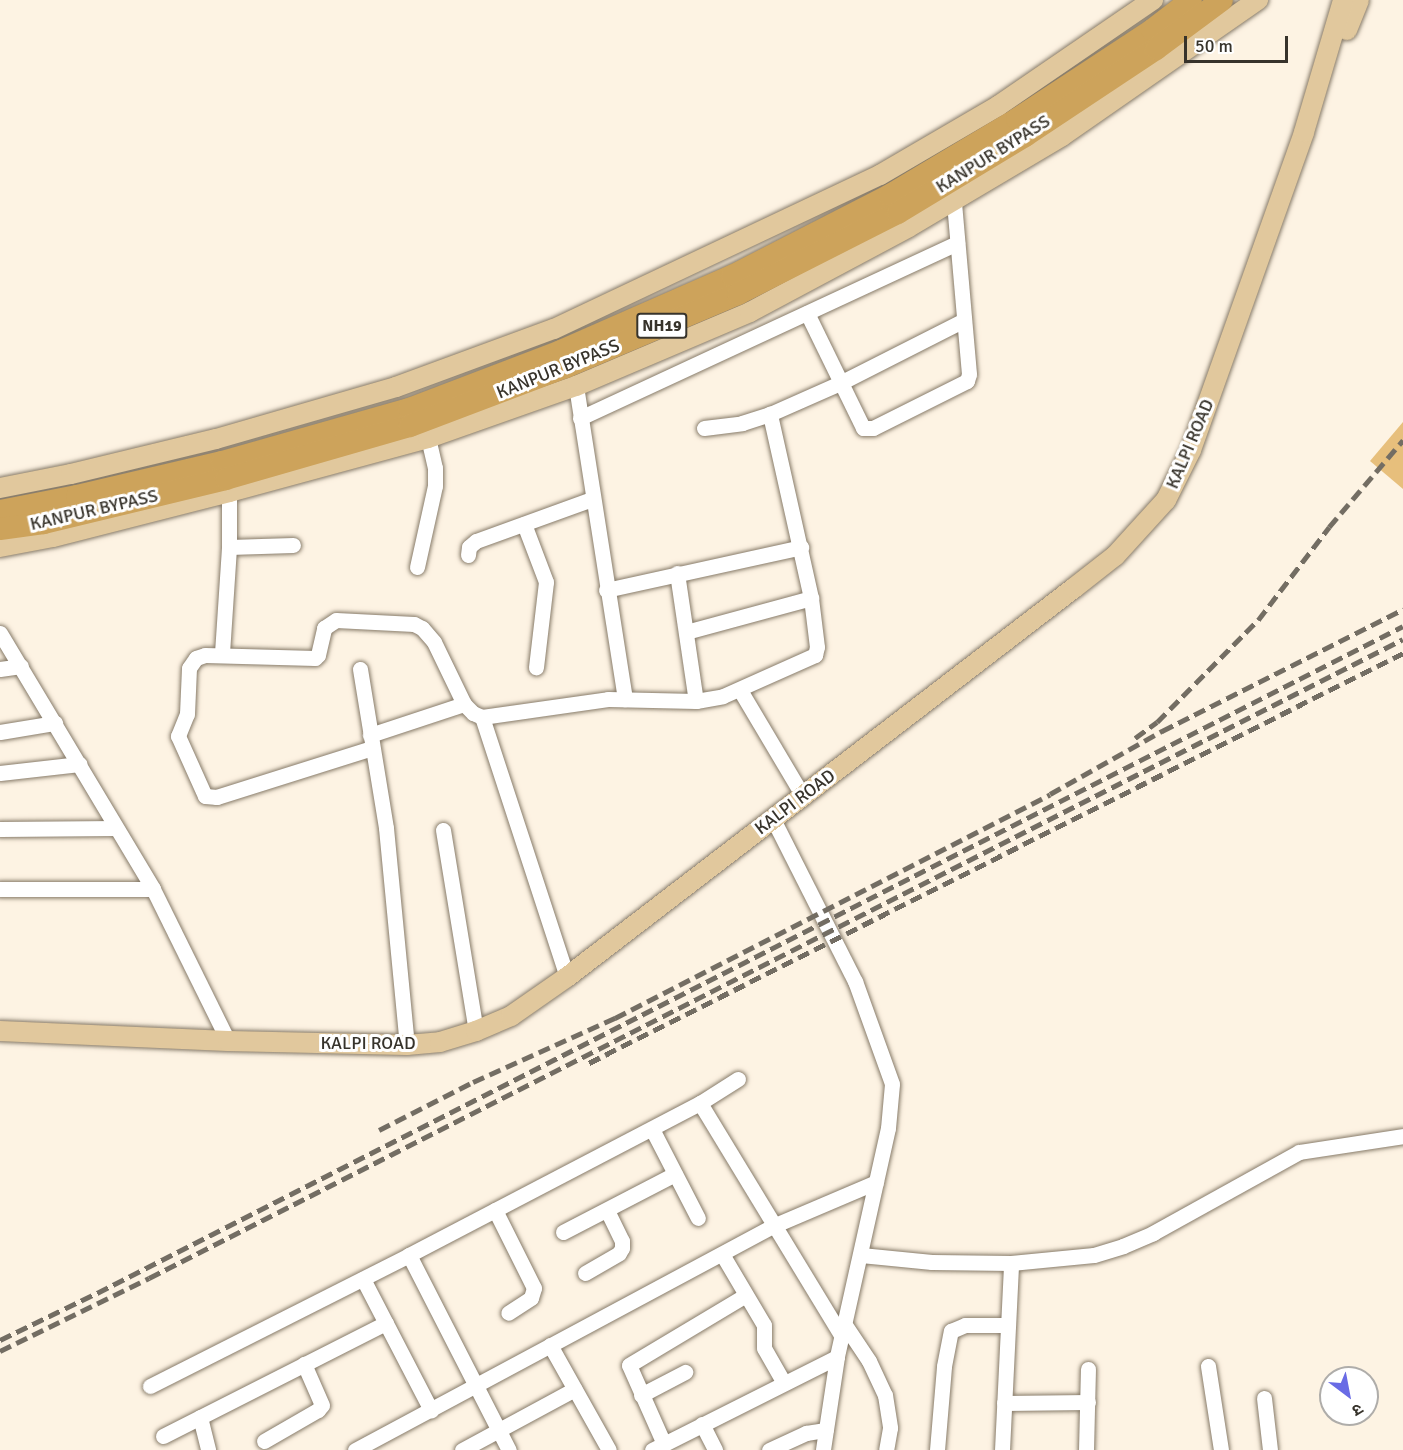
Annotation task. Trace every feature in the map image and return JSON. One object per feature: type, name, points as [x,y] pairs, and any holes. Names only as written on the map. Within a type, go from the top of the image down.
[{"type":"highway","name":"KANPUR BYPASS","points":[[0,530],[222,462],[409,409],[561,351],[732,276],[890,195],[1026,113],[1152,30],[1191,0]]},
{"type":"highway","name":"KANPUR BYPASS","points":[[29,522],[226,479],[410,426],[566,367],[738,294],[898,213],[1025,136],[1156,49],[1222,0]]},
{"type":"main road","points":[[5,487],[227,436],[396,387],[554,329],[880,175],[998,106],[1153,0]]},
{"type":"main road","points":[[0,547],[29,522],[229,492],[428,438],[576,386],[750,312],[954,201],[1062,136],[1258,0]]},
{"type":"main road","points":[[1328,0],[1333,9],[1335,30]]},
{"type":"main road","name":"KALPI ROAD","points":[[0,1031],[228,1041],[407,1045],[440,1042],[476,1031],[511,1016],[567,977],[803,796],[1115,556],[1166,500],[1191,450],[1304,132],[1343,0]]},
{"type":"main road","name":"KALPI ROAD","points":[[1304,132],[1359,0]]},
{"type":"street","points":[[807,313],[859,423],[867,429],[961,385],[969,374],[954,201]]},
{"type":"street","points":[[580,418],[957,243]]},
{"type":"street","points":[[704,428],[742,423],[770,414],[840,383],[964,320]]},
{"type":"street","points":[[576,386],[606,590],[625,699]]},
{"type":"street","points":[[464,704],[371,742],[217,797],[205,796],[180,743],[178,731],[187,714],[189,668],[192,662],[205,655],[222,653],[309,660],[318,655],[324,628],[331,621],[414,624],[422,628],[434,642],[464,704],[473,713],[482,717],[591,701],[625,699],[696,701],[740,690],[815,655],[817,647],[811,598],[770,414]]},
{"type":"street","points":[[417,567],[435,486],[428,438]]},
{"type":"street","points":[[222,653],[229,547],[229,492]]},
{"type":"street","points":[[468,555],[469,547],[476,541],[592,499]]},
{"type":"street","points":[[524,524],[546,582],[536,667]]},
{"type":"street","points":[[229,547],[293,545]]},
{"type":"street","points":[[606,590],[801,547]]},
{"type":"street","points":[[677,573],[696,701]]},
{"type":"street","points":[[686,632],[811,598]]},
{"type":"street","points":[[0,633],[153,890],[228,1041]]},
{"type":"street","points":[[0,669],[21,666]]},
{"type":"street","points":[[360,669],[386,828],[407,1045]]},
{"type":"street","points":[[740,690],[803,796]]},
{"type":"street","points":[[482,717],[567,977]]},
{"type":"street","points":[[0,732],[55,723]]},
{"type":"street","points":[[0,773],[79,764]]},
{"type":"street","points":[[773,819],[855,981],[892,1084],[888,1128],[837,1357],[823,1450]]},
{"type":"street","points":[[0,829],[116,828]]},
{"type":"street","points":[[443,830],[476,1031]]},
{"type":"street","points":[[0,889],[153,890]]},
{"type":"street","points":[[150,1386],[363,1279],[652,1129],[738,1079]]},
{"type":"street","points":[[700,1103],[773,1226],[843,1331],[869,1361],[885,1395],[890,1428],[886,1450]]},
{"type":"street","points":[[652,1129],[698,1218]]},
{"type":"street","points":[[861,1255],[932,1262],[1011,1263],[1095,1254],[1123,1246],[1153,1233],[1299,1152],[1403,1136]]},
{"type":"street","points":[[563,1232],[675,1174]]},
{"type":"street","points":[[355,1450],[773,1226],[876,1182]]},
{"type":"street","points":[[495,1210],[534,1288],[531,1298],[508,1313]]},
{"type":"street","points":[[585,1273],[618,1253],[622,1248],[622,1241],[607,1210]]},
{"type":"street","points":[[722,1254],[764,1325],[764,1348],[784,1383]]},
{"type":"street","points":[[409,1255],[509,1450]]},
{"type":"street","points":[[1002,1450],[1011,1263]]},
{"type":"street","points":[[363,1279],[431,1410]]},
{"type":"street","points":[[746,1295],[631,1361],[629,1369],[641,1395],[658,1447],[837,1357]]},
{"type":"street","points":[[163,1436],[386,1323]]},
{"type":"street","points":[[937,1450],[944,1366],[951,1331],[965,1325],[1008,1325]]},
{"type":"street","points":[[550,1345],[609,1450]]},
{"type":"street","points":[[264,1441],[318,1410],[322,1405],[304,1364]]},
{"type":"street","points":[[1208,1366],[1221,1450]]},
{"type":"street","points":[[1086,1450],[1088,1369]]},
{"type":"street","points":[[641,1395],[685,1372]]},
{"type":"street","points":[[462,1450],[575,1389]]},
{"type":"street","points":[[1264,1398],[1270,1450]]},
{"type":"street","points":[[1004,1403],[1088,1401]]},
{"type":"street","points":[[201,1417],[208,1450]]},
{"type":"street","points":[[702,1424],[715,1450]]},
{"type":"street","points":[[769,1450],[794,1437],[826,1430]]},
{"type":"building","points":[[1403,422],[1403,489],[1370,461]]},
{"type":"railway","points":[[1135,738],[1157,722],[1258,620],[1329,527],[1403,440]]},
{"type":"railway","points":[[379,1130],[473,1082],[615,1018],[1050,794],[1162,731],[1403,609]]},
{"type":"railway","points":[[0,1340],[97,1293],[1403,626]]},
{"type":"railway","points":[[0,1351],[149,1278],[1403,639]]},
{"type":"railway","points":[[589,1063],[1403,653]]}]
